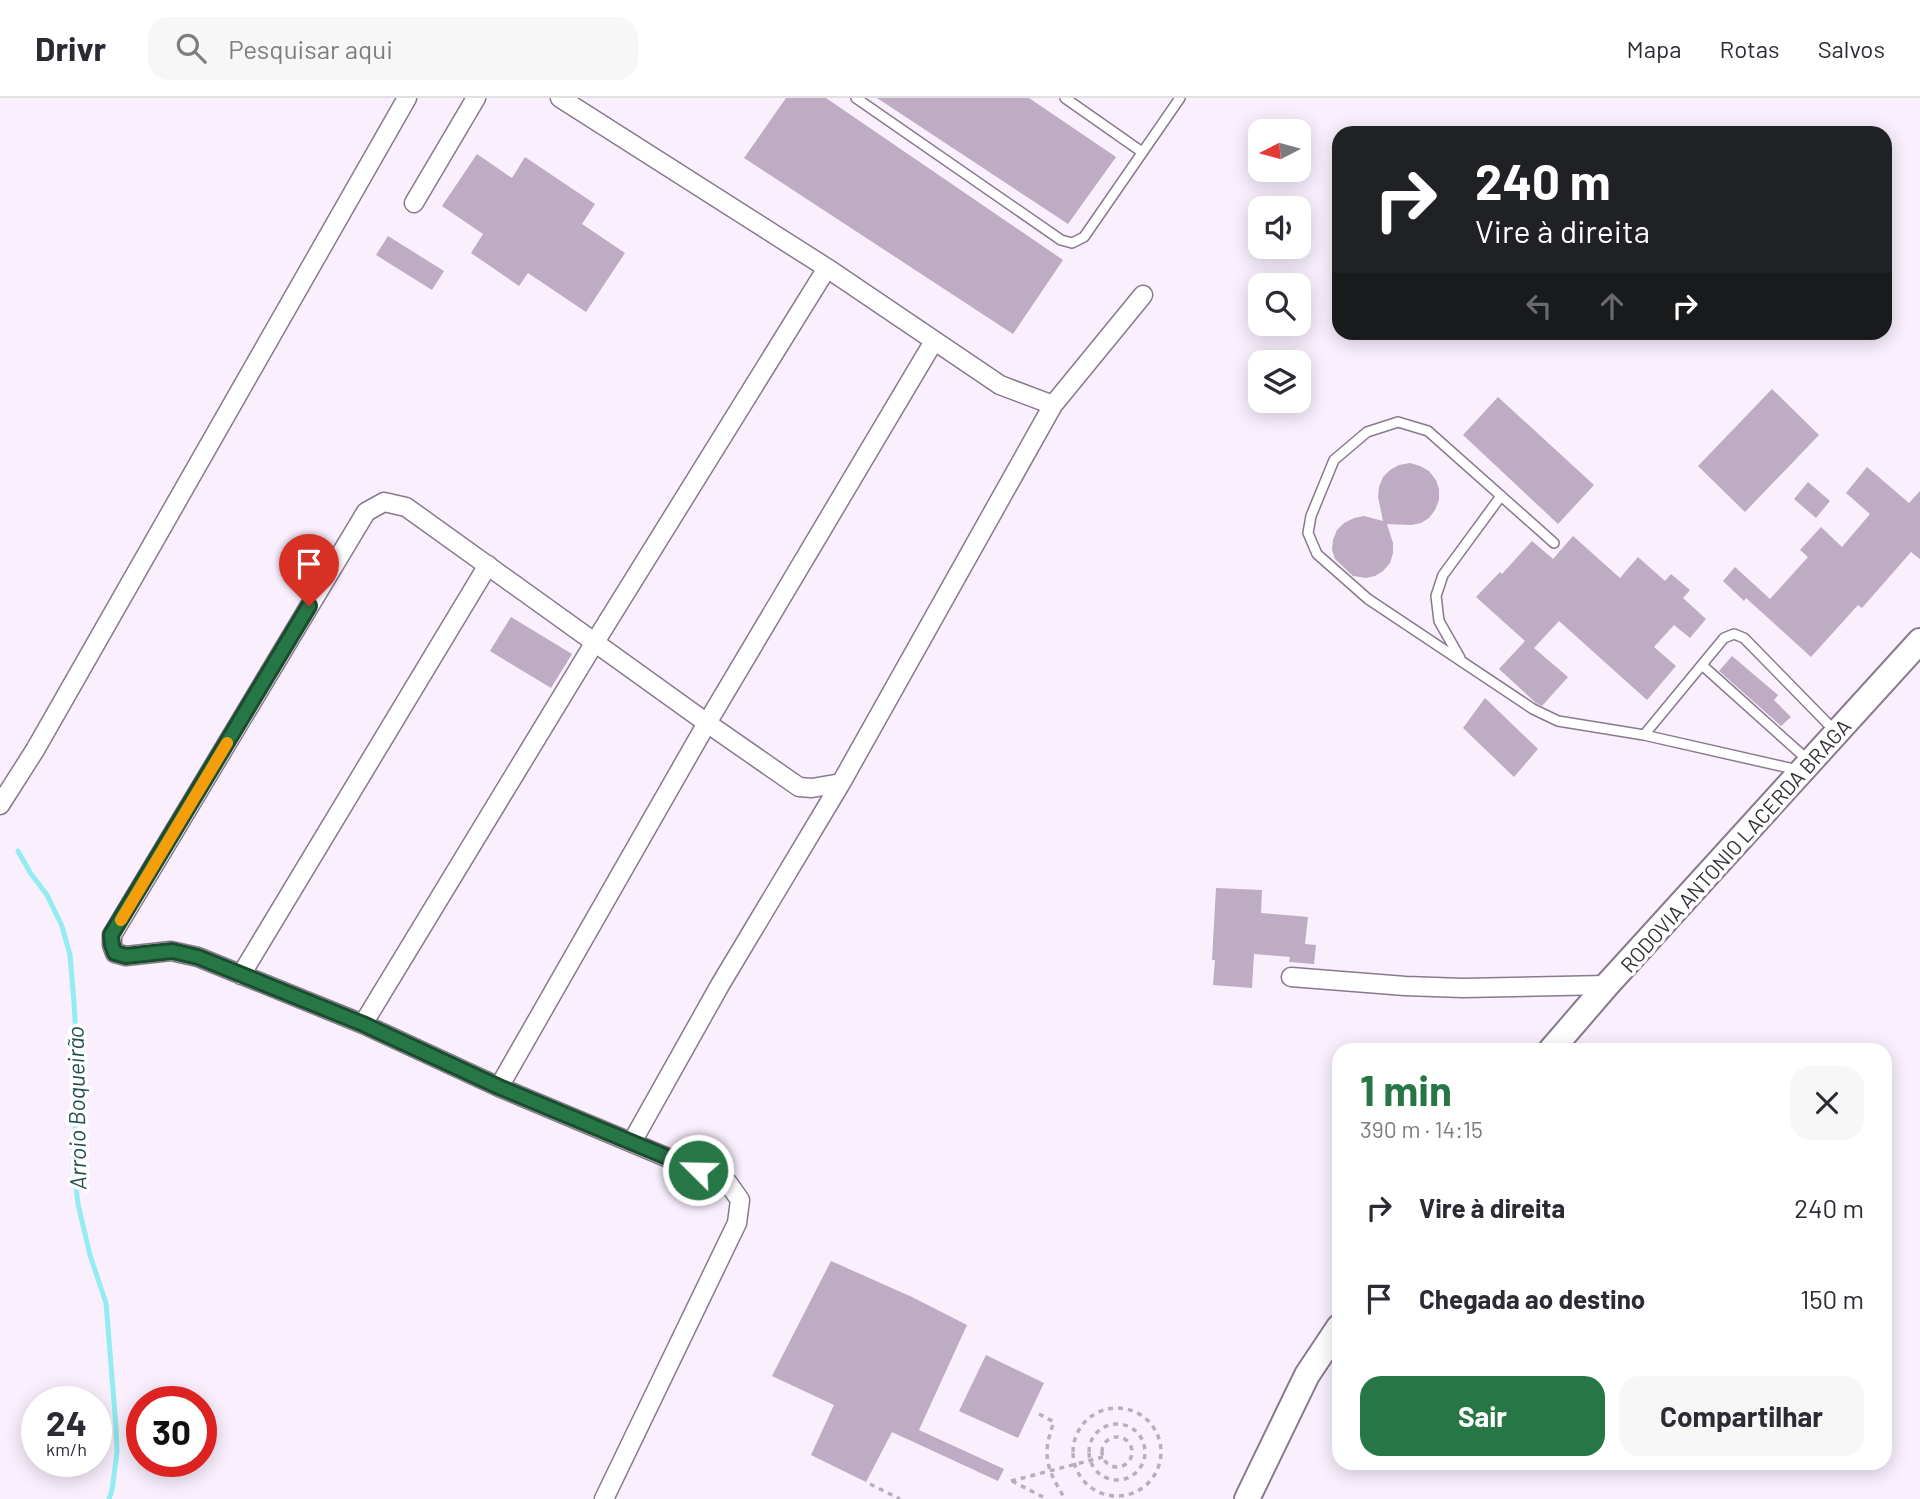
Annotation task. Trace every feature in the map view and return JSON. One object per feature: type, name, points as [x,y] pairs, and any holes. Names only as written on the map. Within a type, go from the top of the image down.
[{"type":"main road","name":"RODOVIA ANTONIO LACERDA BRAGA","points":[[1557,1043],[1920,641]]},
{"type":"main road","points":[[1247,1499],[1307,1375],[1332,1338]]},
{"type":"street","points":[[0,805],[35,750],[407,98]]},
{"type":"street","points":[[414,203],[477,98]]},
{"type":"street","points":[[560,98],[827,268],[1000,385],[1053,405]]},
{"type":"street","points":[[363,1024],[827,268]]},
{"type":"street","points":[[632,1142],[720,985],[841,783],[1053,405],[1143,295]]},
{"type":"street","points":[[499,1087],[707,723],[934,341]]},
{"type":"street","points":[[604,1499],[737,1223],[740,1200],[728,1183],[499,1087],[363,1024],[198,957],[172,951],[126,956],[115,953],[111,935],[366,512],[384,502],[406,507],[799,787],[812,788],[841,783]]},
{"type":"street","points":[[241,975],[488,565]]},
{"type":"street","points":[[1291,977],[1463,988],[1607,985]]},
{"type":"lane","points":[[856,98],[1060,240],[1072,243],[1084,237],[1180,98]]},
{"type":"lane","points":[[1065,98],[1142,152]]},
{"type":"lane","points":[[1553,543],[1428,431],[1398,422],[1367,432],[1334,460],[1311,516],[1308,533],[1317,554],[1368,599],[1533,709],[1558,721],[1806,766]]},
{"type":"lane","points":[[1461,659],[1439,621],[1436,596],[1443,575],[1501,496]]},
{"type":"lane","points":[[1644,735],[1724,638],[1734,634],[1744,638],[1837,733]]},
{"type":"lane","points":[[1702,665],[1806,766]]},
{"type":"path","points":[[1111,1408],[1126,1408],[1140,1414],[1151,1424],[1158,1437],[1161,1451],[1156,1472],[1143,1488],[1130,1495],[1116,1497],[1090,1488],[1080,1477],[1074,1464],[1072,1449],[1084,1422],[1096,1413],[1111,1408]]},
{"type":"path","points":[[1039,1414],[1054,1422],[1047,1461],[1049,1471],[1065,1499]]},
{"type":"path","points":[[1108,1424],[1126,1424],[1140,1435],[1144,1444],[1145,1454],[1138,1471],[1121,1480],[1101,1476],[1090,1460],[1090,1443],[1100,1429],[1108,1424]]},
{"type":"path","points":[[1114,1437],[1124,1438],[1131,1445],[1131,1460],[1123,1466],[1109,1465],[1103,1457],[1105,1442],[1114,1437]]},
{"type":"path","points":[[1045,1498],[1012,1480],[1103,1457]]},
{"type":"path","points":[[870,1484],[900,1499]]},
{"type":"building","points":[[786,98],[826,98],[1063,260],[1013,334],[744,158]]},
{"type":"building","points":[[877,98],[1029,98],[1116,157],[1068,224]]},
{"type":"building","points":[[477,154],[512,178],[525,157],[595,204],[582,224],[625,253],[586,312],[528,273],[519,286],[471,253],[483,234],[442,206]]},
{"type":"building","points":[[388,236],[444,271],[432,290],[376,255]]},
{"type":"building","points":[[1772,389],[1819,435],[1745,512],[1698,466]]},
{"type":"building","points":[[1498,397],[1594,485],[1558,524],[1463,435]]},
{"type":"building","points":[[1410,463],[1429,471],[1436,480],[1439,500],[1435,510],[1421,523],[1387,524],[1393,543],[1390,563],[1375,576],[1353,576],[1335,559],[1332,550],[1337,530],[1344,523],[1364,516],[1383,521],[1378,497],[1383,477],[1399,465]]},
{"type":"building","points":[[1867,467],[1909,503],[1920,491],[1920,559],[1911,552],[1862,608],[1858,605],[1811,657],[1746,598],[1744,601],[1723,581],[1735,567],[1770,599],[1808,557],[1800,550],[1821,527],[1842,547],[1870,514],[1846,493]]},
{"type":"building","points":[[1808,482],[1830,501],[1816,518],[1794,499]]},
{"type":"building","points":[[1573,536],[1620,578],[1638,557],[1665,581],[1671,574],[1690,590],[1683,598],[1706,619],[1690,638],[1674,625],[1654,647],[1676,666],[1647,700],[1559,621],[1534,648],[1568,677],[1542,706],[1499,669],[1525,641],[1476,597],[1500,572],[1502,574],[1532,541],[1553,559]]},
{"type":"building","points":[[511,617],[572,654],[551,688],[490,651]]},
{"type":"building","points":[[1732,656],[1778,695],[1774,700],[1791,717],[1781,726],[1719,671]]},
{"type":"building","points":[[1485,698],[1538,749],[1514,777],[1463,728]]},
{"type":"building","points":[[1216,888],[1262,890],[1261,913],[1308,917],[1305,944],[1316,945],[1314,964],[1289,962],[1290,957],[1254,954],[1252,988],[1213,985]]},
{"type":"building","points":[[831,1261],[967,1325],[919,1430],[1004,1469],[998,1481],[892,1432],[866,1482],[811,1455],[834,1405],[772,1376]]},
{"type":"building","points":[[986,1355],[1044,1383],[1018,1438],[959,1411]]},
{"type":"waterway","name":"Arroio Boqueirão","points":[[18,851],[47,895],[62,926],[70,955],[77,1055],[73,1162],[78,1204],[90,1255],[106,1303],[116,1427],[117,1452],[109,1499]]},
{"type":"slow traffic","points":[[121,920],[227,743]]},
{"type":"route","points":[[309,606],[111,935],[115,953],[126,956],[172,951],[198,957],[363,1024],[499,1087],[698,1170]]}]
